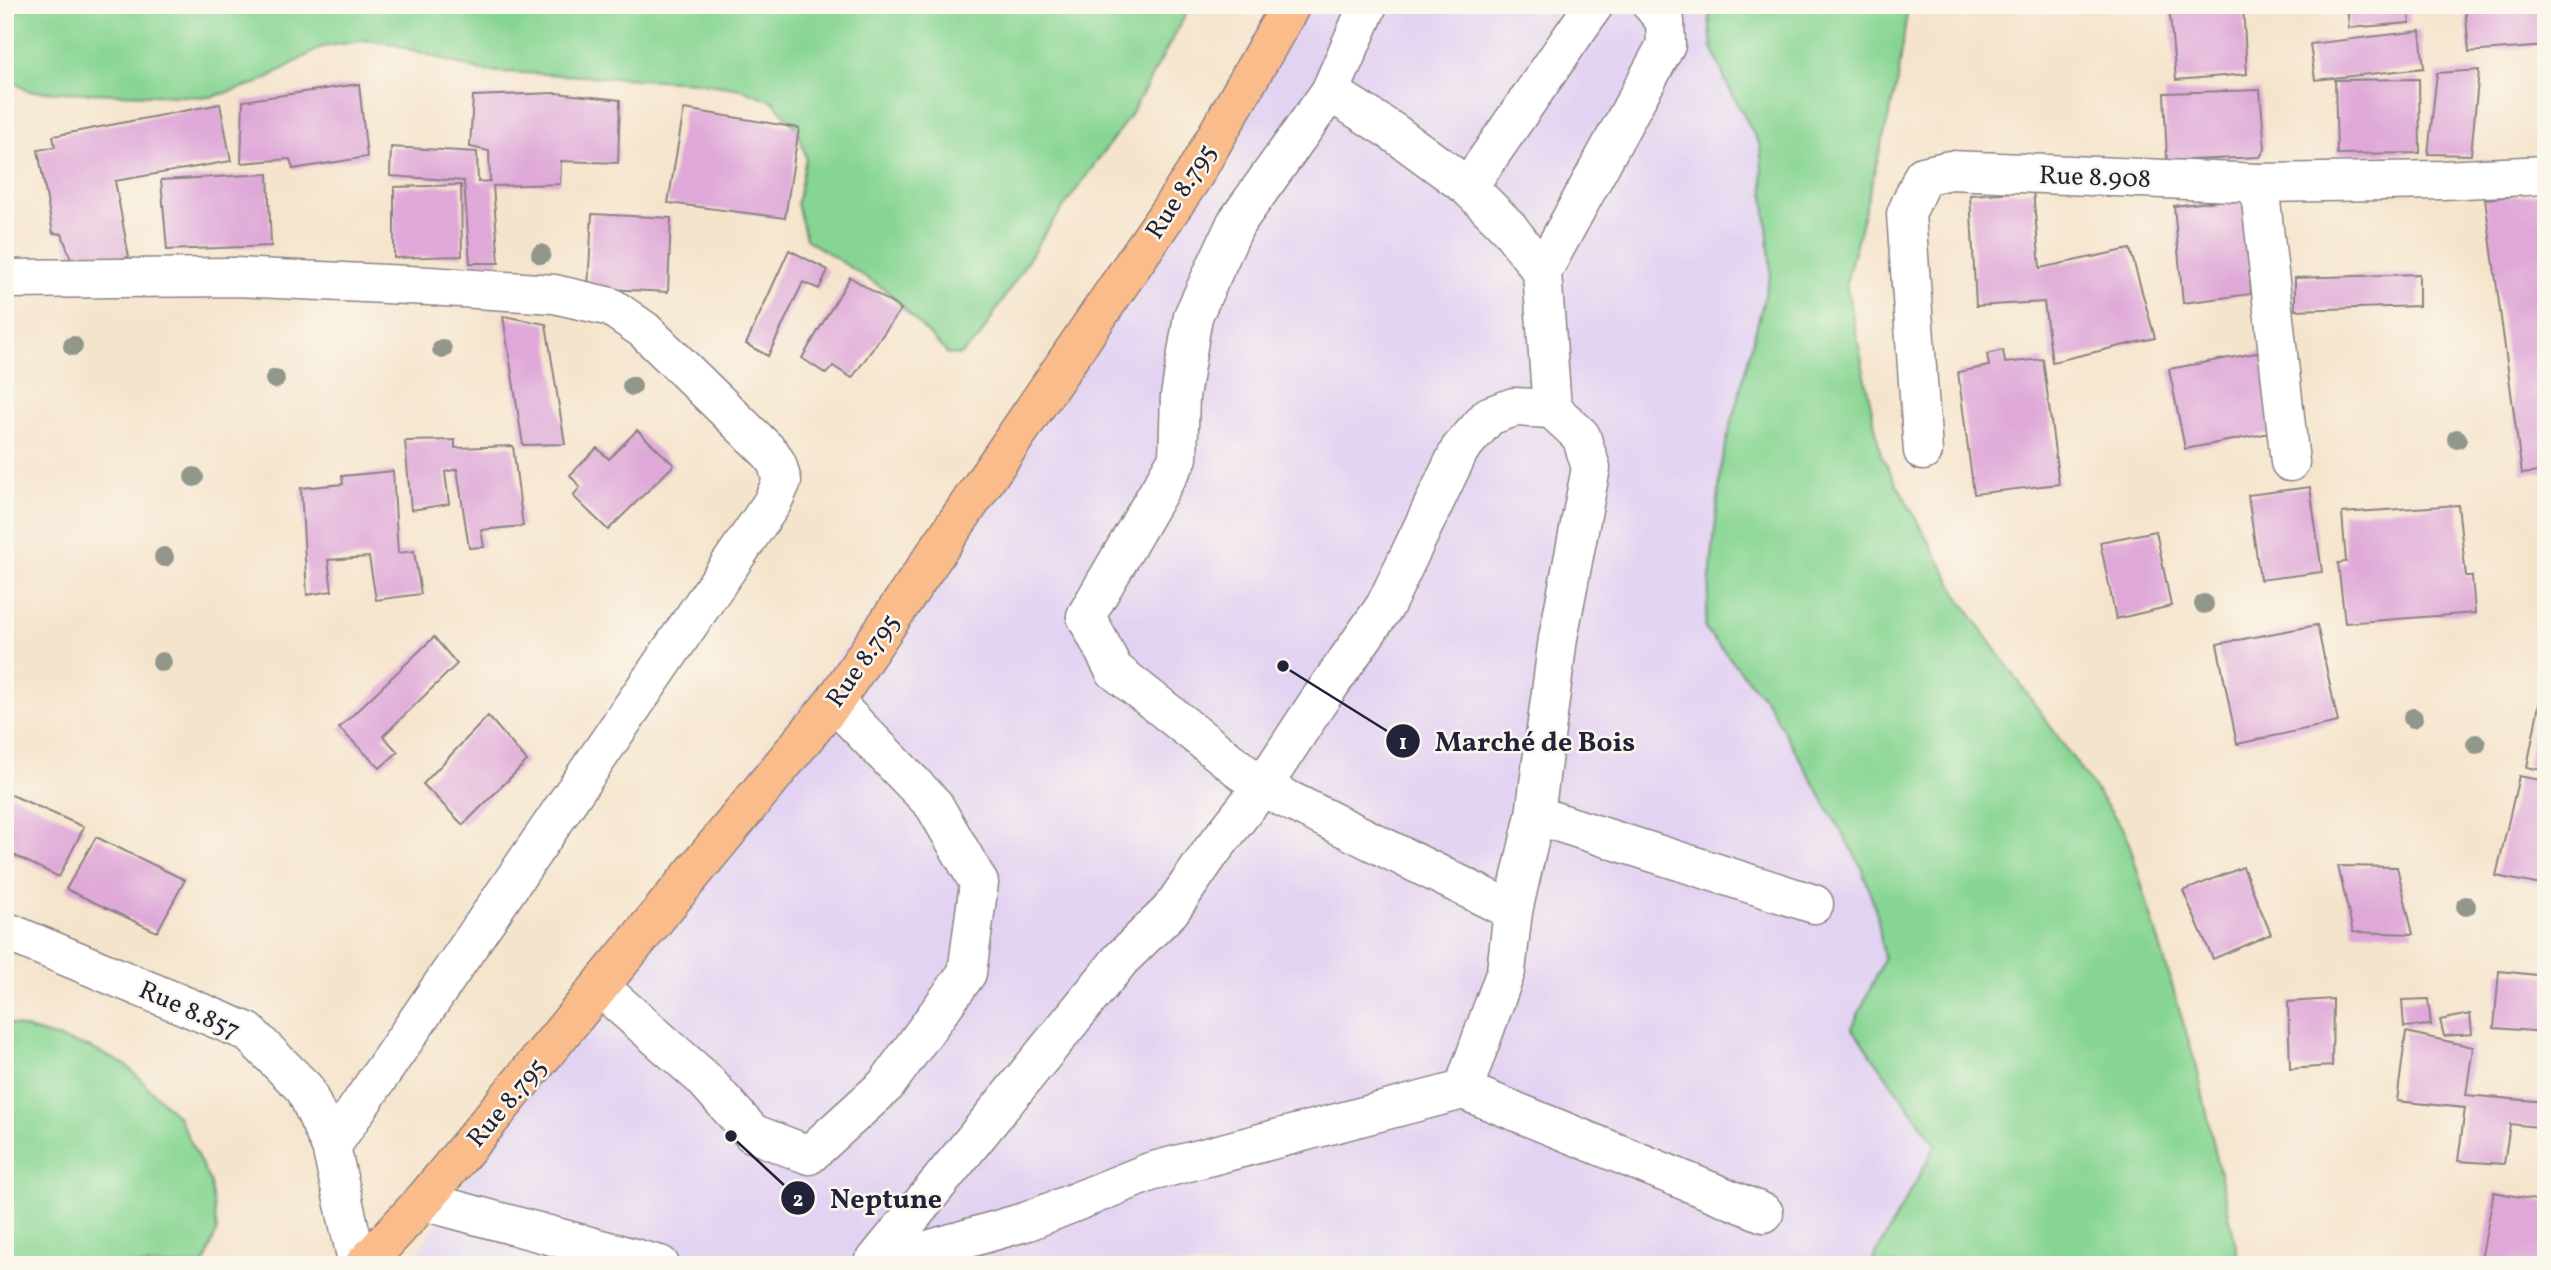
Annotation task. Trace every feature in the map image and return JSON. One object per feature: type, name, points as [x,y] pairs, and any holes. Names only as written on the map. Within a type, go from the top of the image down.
[{"type":"highway","name":"Rue 8.795","points":[[361,1265],[423,1201],[834,702],[1194,174],[1291,5]]},
{"type":"street","points":[[1368,5],[1330,92],[1230,235],[1193,316],[1180,396],[1178,458],[1086,615],[1114,670],[1262,787],[1513,911]]},
{"type":"street","points":[[1468,187],[1594,5]]},
{"type":"street","points":[[1552,410],[1542,272],[1666,44],[1665,21],[1651,5]]},
{"type":"street","points":[[1330,92],[1393,132],[1468,187],[1509,228],[1542,272]]},
{"type":"street","name":"Rue 8.908","points":[[1923,451],[1906,214],[1923,176],[1950,170],[2259,183],[2442,180],[2546,175]]},
{"type":"street","points":[[2259,183],[2290,462]]},
{"type":"street","points":[[5,279],[235,277],[554,294],[611,307],[645,330],[771,454],[777,464],[782,481],[772,503],[331,1147]]},
{"type":"street","points":[[874,1265],[1121,959],[1170,911],[1211,852],[1262,787],[1385,606],[1460,449],[1489,416],[1514,407],[1552,410],[1581,436],[1591,468],[1558,639],[1535,815],[1513,911],[1506,971],[1464,1090]]},
{"type":"street","points":[[601,988],[703,1078],[752,1132],[808,1155],[886,1085],[967,973],[979,883],[934,805],[834,702]]},
{"type":"street","points":[[1535,815],[1815,904]]},
{"type":"street","name":"Rue 8.857","points":[[5,931],[248,1032],[305,1089],[331,1147],[361,1265]]},
{"type":"street","points":[[874,1265],[1028,1221],[1150,1172],[1464,1090],[1764,1213]]},
{"type":"street","points":[[423,1201],[660,1265]]},
{"type":"shaded area","points":[[1271,5],[1708,5],[1712,47],[1726,82],[1760,144],[1771,272],[1722,459],[1705,629],[1768,703],[1861,866],[1877,914],[1884,959],[1852,1028],[1936,1145],[1870,1265],[410,1265],[593,976],[900,576],[1163,211]]},
{"type":"green space","points":[[5,5],[1191,5],[1131,114],[1045,233],[979,338],[960,355],[948,354],[887,291],[806,239],[797,204],[806,157],[798,131],[773,101],[741,89],[696,82],[482,71],[392,44],[366,40],[322,47],[258,83],[212,97],[28,91],[5,77]]},
{"type":"green space","points":[[1708,5],[1908,5],[1898,80],[1846,283],[1881,455],[1961,600],[2126,833],[2197,1068],[2240,1265],[1870,1265],[1936,1145],[1852,1028],[1884,959],[1877,914],[1861,866],[1768,703],[1705,629],[1722,459],[1771,272],[1760,145],[1726,82],[1712,47]]},
{"type":"green space","points":[[5,1022],[91,1048],[126,1065],[179,1118],[210,1182],[217,1230],[204,1265],[5,1265]]},
{"type":"building","points":[[2169,5],[2243,5],[2247,74],[2176,80]]},
{"type":"building","points":[[2347,5],[2409,5],[2410,23],[2349,28]]},
{"type":"building","points":[[2465,5],[2545,5],[2546,46],[2469,52]]},
{"type":"building","points":[[2420,31],[2424,68],[2315,80],[2310,44]]},
{"type":"building","points":[[2479,70],[2471,155],[2428,154],[2437,73]]},
{"type":"building","points":[[2419,79],[2420,153],[2337,154],[2335,80]]},
{"type":"building","points":[[359,84],[367,157],[293,169],[290,159],[241,163],[243,101]]},
{"type":"building","points":[[2260,90],[2265,149],[2260,157],[2167,161],[2164,93]]},
{"type":"building","points":[[556,93],[620,100],[618,163],[561,161],[560,184],[493,186],[499,263],[470,263],[464,181],[390,176],[391,147],[477,152],[478,182],[490,181],[489,151],[470,147],[473,96]]},
{"type":"building","points":[[220,104],[231,161],[115,181],[129,257],[74,268],[62,234],[53,233],[38,150],[55,147],[53,136]]},
{"type":"building","points":[[684,109],[799,128],[785,218],[668,203]]},
{"type":"building","points":[[268,174],[271,246],[167,250],[161,180]]},
{"type":"building","points":[[461,185],[462,256],[394,258],[394,187]]},
{"type":"building","points":[[2033,191],[2040,268],[2130,249],[2155,338],[2052,362],[2044,302],[1976,306],[1970,195]]},
{"type":"building","points":[[2546,193],[2546,471],[2522,474],[2485,199]]},
{"type":"building","points":[[2244,198],[2251,294],[2183,303],[2174,206]]},
{"type":"building","points":[[592,214],[671,218],[668,292],[588,288]]},
{"type":"building","points":[[789,250],[828,270],[819,289],[803,282],[768,356],[746,344]]},
{"type":"building","points":[[2419,274],[2419,306],[2295,310],[2295,278]]},
{"type":"building","points":[[850,277],[901,309],[852,378],[833,366],[826,374],[802,358]]},
{"type":"building","points":[[503,316],[546,324],[565,444],[523,445]]},
{"type":"building","points":[[2003,350],[2005,363],[2043,359],[2059,484],[1974,494],[1958,372],[1989,366],[1987,354]]},
{"type":"building","points":[[2262,352],[2275,432],[2185,449],[2169,369]]},
{"type":"building","points":[[637,430],[674,465],[608,530],[573,496],[580,487],[570,475],[597,448],[609,459]]},
{"type":"building","points":[[455,440],[455,448],[513,446],[523,526],[481,530],[484,547],[469,548],[457,469],[445,472],[449,504],[411,510],[405,441]]},
{"type":"building","points":[[393,471],[398,553],[414,551],[421,594],[376,600],[369,557],[328,560],[332,591],[307,595],[301,488],[343,484],[342,476]]},
{"type":"building","points":[[2310,487],[2322,572],[2260,580],[2248,495]]},
{"type":"building","points":[[2458,505],[2466,576],[2472,576],[2475,613],[2345,623],[2338,563],[2346,562],[2342,513]]},
{"type":"building","points":[[2156,531],[2171,606],[2116,619],[2100,542]]},
{"type":"building","points":[[2317,625],[2338,722],[2237,744],[2217,644]]},
{"type":"building","points":[[434,637],[457,664],[383,736],[398,752],[380,768],[339,728]]},
{"type":"building","points":[[2543,684],[2546,685],[2546,771],[2527,767]]},
{"type":"building","points":[[488,716],[527,761],[463,825],[423,784]]},
{"type":"building","points":[[2519,776],[2546,781],[2546,886],[2496,876]]},
{"type":"building","points":[[5,792],[84,827],[59,877],[5,851],[11,836],[5,832]]},
{"type":"building","points":[[96,837],[185,880],[157,932],[66,889]]},
{"type":"building","points":[[2338,866],[2397,867],[2413,934],[2353,932]]},
{"type":"building","points":[[2243,867],[2271,934],[2213,959],[2183,891]]},
{"type":"building","points":[[2499,971],[2546,976],[2546,1032],[2494,1028]]},
{"type":"building","points":[[2333,999],[2332,1066],[2290,1069],[2288,1002]]},
{"type":"building","points":[[2428,999],[2431,1025],[2404,1027],[2402,1000]]},
{"type":"building","points":[[2470,1014],[2472,1034],[2444,1036],[2440,1020]]},
{"type":"building","points":[[2406,1032],[2473,1047],[2466,1095],[2546,1102],[2546,1128],[2510,1124],[2504,1164],[2458,1161],[2465,1108],[2397,1101]]},
{"type":"building","points":[[2494,1192],[2546,1202],[2546,1265],[2480,1265]]},
{"type":"place","name":"Marché de Bois","points":[[1283,666]]},
{"type":"place","name":"Neptune","points":[[731,1136]]}]
